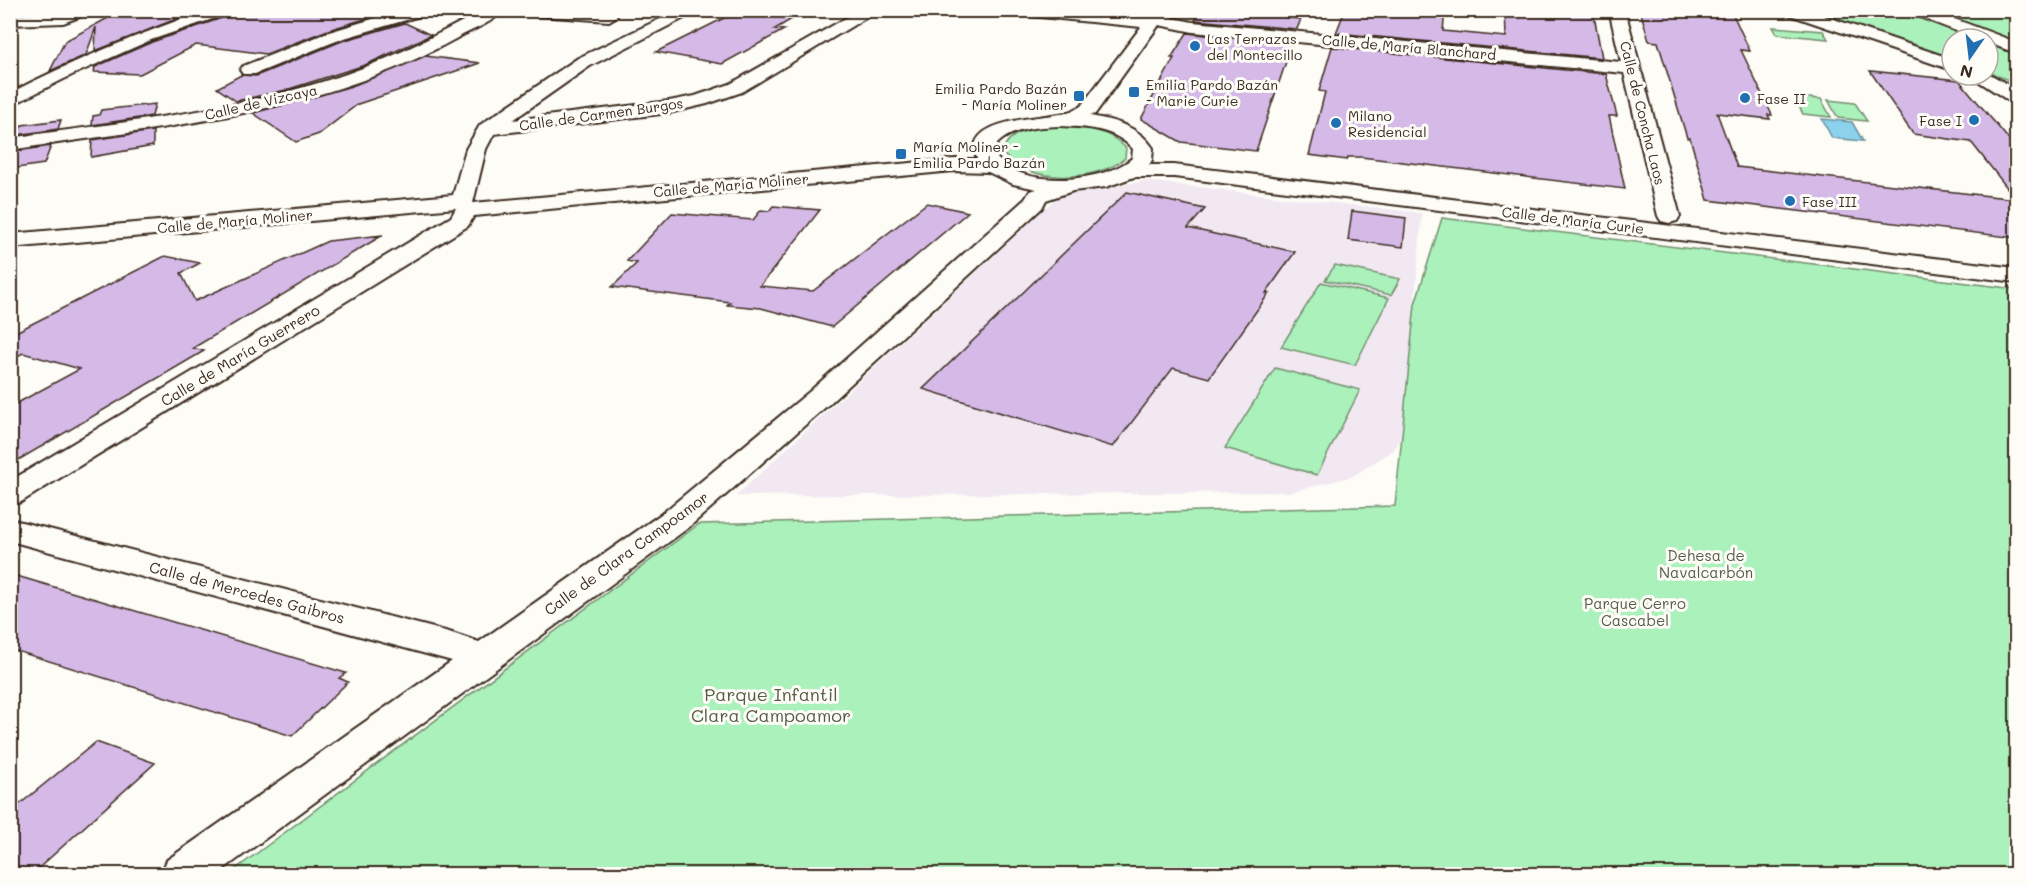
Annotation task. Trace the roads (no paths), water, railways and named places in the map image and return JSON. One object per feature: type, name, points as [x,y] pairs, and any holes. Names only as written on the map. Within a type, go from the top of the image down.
[{"type":"street","points":[[10,20],[63,18],[84,10]]},
{"type":"street","points":[[10,101],[66,71],[145,36],[224,10]]},
{"type":"street","points":[[249,70],[306,44],[377,21],[424,10]]},
{"type":"street","name":"Calle de Vizcaya","points":[[10,144],[227,112],[332,85],[425,49],[496,10]]},
{"type":"street","points":[[525,10],[609,16]]},
{"type":"street","points":[[464,206],[464,190],[476,149],[487,129],[584,62],[693,10]]},
{"type":"street","name":"Calle de Carmen Burgos","points":[[487,129],[669,107],[700,100],[736,88],[872,10]]},
{"type":"street","name":"Calle de María Blanchard","points":[[1020,10],[1165,16],[1631,68]]},
{"type":"street","name":"Calle de Concha Laos","points":[[1617,10],[1669,216]]},
{"type":"street","points":[[1790,10],[1940,61]]},
{"type":"street","points":[[1915,10],[2016,48]]},
{"type":"street","points":[[1932,10],[2016,41]]},
{"type":"street","points":[[1031,188],[989,157],[991,138],[1003,131],[1039,121],[1075,117],[1088,110],[1165,16]]},
{"type":"street","points":[[1105,125],[1104,116],[1165,16]]},
{"type":"street","points":[[2000,86],[2016,97]]},
{"type":"street","points":[[1060,120],[1105,125],[1129,135],[1143,148],[1142,160],[1130,171]]},
{"type":"street","name":"Calle de María Curie","points":[[1143,148],[1180,157],[2016,258]]},
{"type":"street","name":"Calle de María Moliner","points":[[10,241],[954,165],[989,157]]},
{"type":"street","name":"Calle de María Curie","points":[[1073,184],[1106,180],[1130,171],[1174,171],[2016,274]]},
{"type":"street","name":"Calle de Clara Campoamor","points":[[183,874],[676,520],[819,398],[1034,202],[1031,188],[1073,184]]},
{"type":"street","name":"Calle de María Moliner","points":[[10,253],[464,206]]},
{"type":"street","name":"Calle de María Guerrero","points":[[10,495],[460,221],[464,206]]},
{"type":"street","name":"Calle de Mercedes Gaibros","points":[[10,530],[449,646],[483,658]]},
{"type":"water","points":[[1822,119],[1852,122],[1863,141],[1832,138]]},
{"type":"place","name":"Las Terrazas del Montecillo","points":[[1195,46]]},
{"type":"place","name":"Emilia Pardo Bazán - Marie Curie","points":[[1134,92]]},
{"type":"place","name":"Emilia Pardo Bazán - María Moliner","points":[[1079,96]]},
{"type":"place","name":"Fase II","points":[[1745,98]]},
{"type":"place","name":"Fase I","points":[[1974,120]]},
{"type":"place","name":"Milano Residencial","points":[[1336,123]]},
{"type":"place","name":"María Moliner - Emilia Pardo Bazán","points":[[901,154]]},
{"type":"place","name":"Fase III","points":[[1790,201]]},
{"type":"park label","name":"Dehesa de Navalcarbón","points":[[1706,564]]},
{"type":"park label","name":"Parque Cerro Cascabel","points":[[1635,612]]},
{"type":"park label","name":"Parque Infantil Clara Campoamor","points":[[771,704]]}]
